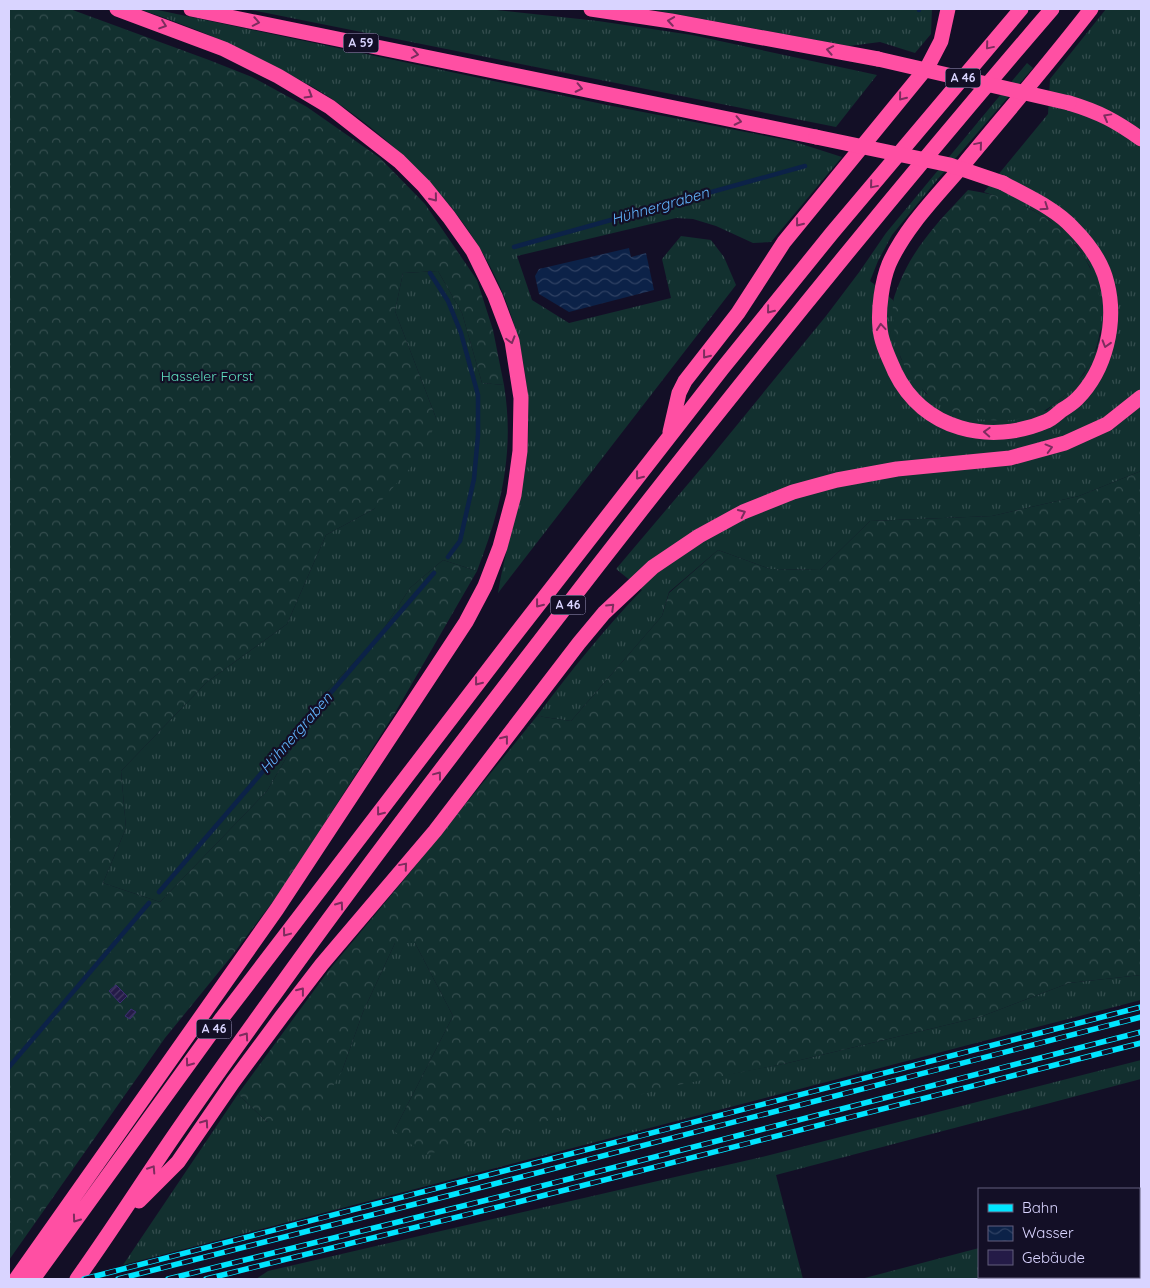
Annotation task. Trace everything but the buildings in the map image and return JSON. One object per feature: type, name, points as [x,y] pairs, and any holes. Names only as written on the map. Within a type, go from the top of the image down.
[{"type":"highway","points":[[16,1279],[276,910],[466,622],[485,586],[500,548],[514,495],[520,451],[521,398],[512,341],[495,296],[473,251],[424,186],[399,161],[337,112],[278,76],[224,49],[117,9]]},
{"type":"highway","name":"A 59","points":[[191,9],[950,165],[982,175],[1003,183],[1043,205],[1072,226],[1094,253],[1107,281],[1112,306],[1109,339],[1096,374],[1077,399],[1048,420],[1014,431],[985,433],[958,427],[938,418],[921,407],[900,382],[887,355],[880,329],[882,292],[889,265],[912,225],[1038,76],[1091,9]]},
{"type":"highway","points":[[591,9],[672,21],[878,59],[1068,103],[1095,111],[1122,125],[1141,139]]},
{"type":"highway","points":[[669,437],[679,393],[685,381],[738,313],[784,242],[928,66],[941,41],[948,9]]},
{"type":"highway","name":"A 46","points":[[37,1273],[217,1025],[326,880],[669,437],[832,233],[1021,9]]},
{"type":"highway","name":"A 46","points":[[77,1279],[281,985],[405,817],[620,537],[847,252],[1052,9]]},
{"type":"highway","points":[[116,1225],[178,1162],[233,1082],[322,964],[435,831],[579,643],[604,613],[653,567],[699,536],[734,517],[793,492],[837,480],[897,469],[1010,458],[1065,443],[1107,424],[1141,397]]},
{"type":"green space","name":"Hasseler Forst","points":[[9,9],[70,9],[252,77],[307,107],[380,158],[425,204],[477,280],[493,330],[504,385],[482,383],[462,313],[438,271],[403,273],[395,311],[436,418],[427,449],[374,509],[326,535],[287,624],[207,682],[121,771],[126,828],[103,883],[160,902],[267,791],[322,696],[379,636],[410,588],[443,560],[477,571],[395,713],[283,888],[231,957],[165,1038],[9,1260]]},
{"type":"green space","points":[[140,9],[153,9],[607,105],[792,141],[842,157],[771,242],[753,243],[716,226],[693,219],[676,218],[517,256],[532,300],[569,323],[671,298],[662,259],[681,236],[711,240],[724,257],[736,285],[498,593],[524,478],[528,439],[526,385],[517,334],[500,287],[477,244],[448,203],[413,165],[375,131],[332,99],[243,50],[197,30]]},
{"type":"green space","points":[[246,9],[488,9],[598,21],[692,35],[877,75],[836,127]]},
{"type":"green space","points":[[648,9],[932,9],[931,34],[915,53],[880,42],[849,46]]},
{"type":"green space","points":[[1106,9],[1141,9],[1141,471],[1079,496],[992,516],[870,521],[820,570],[770,569],[718,550],[669,592],[662,616],[571,721],[537,716],[588,651],[642,590],[616,569],[826,316],[886,233],[1027,63],[1033,68],[892,235],[870,281],[893,300],[896,338],[901,359],[926,394],[1046,411],[1064,396],[1084,374],[1097,348],[1101,333],[1090,267],[1077,246],[1048,219],[1027,207],[984,192],[1048,114],[1050,79]]},
{"type":"green space","points":[[968,190],[987,193],[1023,205],[1054,225],[1080,251],[1095,279],[1098,291],[1101,325],[1096,348],[1088,366],[1073,387],[1061,399],[1047,409],[1024,418],[996,421],[968,417],[945,408],[932,399],[913,378],[901,358],[897,345],[893,302],[905,270],[920,245]]},
{"type":"green space","points":[[438,271],[462,313],[482,383],[504,385],[508,434],[504,480],[493,525],[477,571],[443,560],[410,588],[379,636],[322,696],[267,791],[160,902],[103,883],[126,828],[121,771],[207,682],[287,624],[326,535],[374,509],[436,418],[395,311],[403,273]]},
{"type":"green space","points":[[1141,471],[1141,975],[1069,983],[980,1017],[788,1063],[668,1087],[425,1155],[394,1131],[453,1016],[415,943],[395,943],[363,1012],[342,1071],[319,1109],[267,1122],[238,1094],[329,970],[537,716],[571,721],[662,616],[669,593],[718,550],[770,569],[820,570],[870,521],[992,516],[1079,496]]},
{"type":"green space","points":[[395,943],[415,943],[453,1016],[394,1131],[668,1086],[788,1063],[980,1017],[1069,983],[1141,975],[1141,1000],[123,1265],[238,1094],[267,1122],[342,1071],[363,1012]]},
{"type":"green space","points":[[1141,1060],[1141,1079],[776,1175],[803,1279],[256,1279],[268,1271],[766,1156]]},
{"type":"green space","points":[[1140,1206],[1141,1279],[861,1279],[978,1248],[978,1278],[1140,1278]]},
{"type":"water","points":[[629,248],[631,257],[646,253],[654,290],[569,312],[539,294],[535,276],[539,269]]},
{"type":"waterway","name":"Hühnergraben","points":[[514,247],[805,166]]},
{"type":"waterway","name":"Hühnergraben","points":[[430,273],[448,301],[461,333],[478,395],[478,435],[474,479],[460,541],[448,557]]},
{"type":"waterway","name":"Hühnergraben","points":[[159,892],[434,573]]},
{"type":"waterway","name":"Hühnergraben","points":[[9,1067],[149,903]]},
{"type":"railway","points":[[84,1279],[1141,1007]]},
{"type":"railway","points":[[118,1279],[1141,1017]]},
{"type":"railway","points":[[168,1279],[491,1199],[1141,1032]]},
{"type":"railway","points":[[206,1279],[518,1202],[1141,1043]]}]
